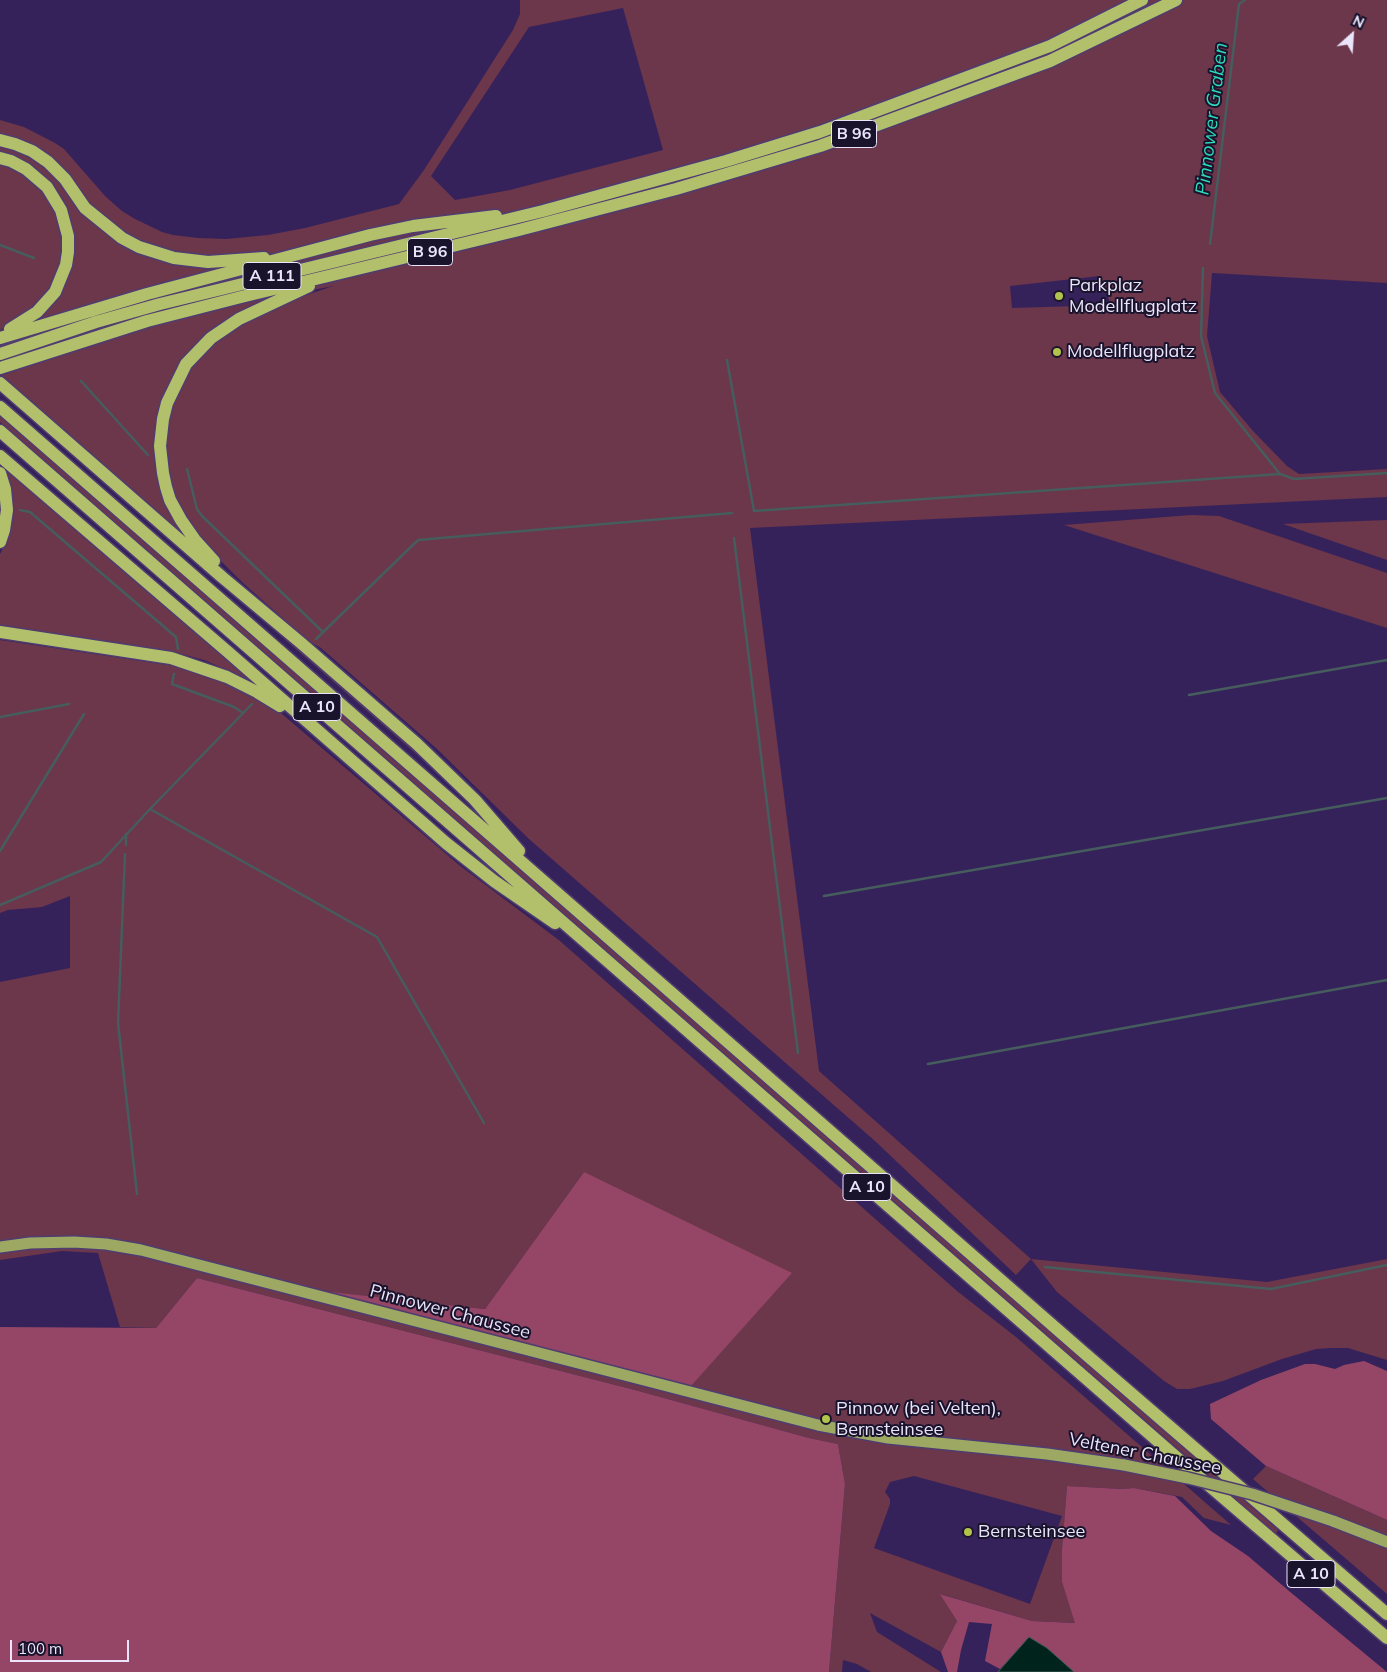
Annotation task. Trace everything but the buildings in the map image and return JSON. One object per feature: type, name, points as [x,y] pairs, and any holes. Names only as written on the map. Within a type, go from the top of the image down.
[{"type":"highway","name":"B 96","points":[[543,211],[707,167],[820,132],[1050,46],[1142,0]]},
{"type":"highway","name":"B 96","points":[[340,274],[676,189],[820,146],[1050,61],[1176,0]]},
{"type":"highway","points":[[0,140],[24,148],[48,162],[65,179],[85,208],[122,238],[139,247],[174,258],[208,262],[235,261],[304,253]]},
{"type":"highway","points":[[0,158],[18,164],[41,180],[47,187],[61,210],[67,228],[68,245],[64,271],[58,286],[50,298],[37,312],[0,337]]},
{"type":"highway","points":[[0,337],[147,294],[370,235],[413,226],[543,211]]},
{"type":"highway","name":"A 111","points":[[3,353],[96,322],[160,304],[543,211]]},
{"type":"highway","points":[[282,627],[203,549],[178,515],[170,500],[163,473],[160,446],[163,419],[167,403],[179,377],[193,356],[211,338],[250,313],[340,274]]},
{"type":"highway","name":"A 111","points":[[0,368],[147,321],[340,274]]},
{"type":"highway","points":[[0,384],[229,584],[282,627],[417,744],[483,808],[549,885]]},
{"type":"highway","name":"A 10","points":[[0,407],[1264,1509],[1387,1614]]},
{"type":"highway","name":"A 10","points":[[0,431],[1191,1470],[1387,1638]]},
{"type":"highway","points":[[0,456],[469,862],[512,894],[601,954]]},
{"type":"highway","points":[[0,473],[5,488],[8,510],[0,542]]},
{"type":"highway","points":[[0,632],[163,656],[227,677],[279,705],[361,768]]},
{"type":"main road","name":"Pinnower Chaussee","points":[[0,1247],[30,1243],[74,1242],[106,1244],[141,1250],[766,1412],[856,1434],[888,1438]]},
{"type":"main road","name":"Veltener Chaussee","points":[[888,1438],[1047,1454],[1188,1478],[1252,1494],[1333,1521],[1387,1542]]},
{"type":"shaded area","points":[[520,0],[1387,0],[1387,283],[1212,273],[1207,336],[1220,392],[1253,431],[1287,466],[1299,474],[1387,469],[1387,497],[750,528],[819,1071],[1031,1259],[1016,1275],[875,1141],[529,839],[436,748],[321,648],[307,640],[242,582],[212,552],[189,523],[180,509],[174,494],[165,457],[168,421],[181,382],[195,361],[227,332],[283,303],[333,286],[273,298],[228,319],[194,348],[183,361],[172,380],[163,400],[157,430],[156,451],[158,469],[162,488],[172,512],[194,547],[0,378],[0,376],[23,368],[0,348],[0,332],[30,314],[36,308],[0,330],[0,120],[24,127],[64,149],[106,197],[122,211],[162,232],[198,238],[226,239],[268,235],[305,228],[399,204],[424,170],[513,30],[520,14]],"holes":[[[623,8],[663,150],[510,190],[455,200],[431,176],[529,27]],[[1100,276],[1111,305],[1012,308],[1010,286]]]},
{"type":"shaded area","points":[[0,391],[431,763],[437,771],[429,765]]},
{"type":"shaded area","points":[[0,415],[1278,1530],[1276,1534],[0,422]]},
{"type":"shaded area","points":[[0,462],[257,683],[204,660],[174,652],[0,625],[0,554],[6,543],[12,522],[11,494]]},
{"type":"shaded area","points":[[1191,515],[1219,516],[1387,573],[1387,628],[1064,525]]},
{"type":"shaded area","points":[[1387,520],[1387,560],[1283,524]]},
{"type":"shaded area","points":[[0,640],[175,666],[214,678],[268,702],[459,865],[560,941],[957,1291],[1016,1337],[1231,1525],[1204,1518],[1182,1497],[1134,1488],[1067,1486],[1062,1549],[1062,1582],[1076,1623],[1032,1621],[941,1594],[957,1621],[941,1652],[870,1613],[877,1632],[941,1672],[871,1672],[857,1664],[843,1660],[842,1672],[829,1672],[845,1484],[838,1444],[197,1278],[156,1328],[120,1327],[98,1253],[62,1251],[0,1260],[0,982],[70,968],[70,896],[42,907],[8,910],[0,913]],"holes":[[[584,1172],[690,1387],[336,1293],[485,1309]],[[914,1476],[1062,1516],[1030,1604],[874,1548],[890,1504],[890,1499],[885,1492],[890,1482]]]},
{"type":"shaded area","points":[[584,1172],[792,1273],[690,1387],[331,1292],[485,1309]]},
{"type":"shaded area","points":[[1031,1259],[1267,1282],[1387,1259],[1387,1360],[1348,1348],[1316,1349],[1282,1359],[1223,1381],[1190,1389],[1177,1389],[1164,1381],[1057,1292]]},
{"type":"shaded area","points":[[197,1278],[838,1444],[845,1484],[829,1672],[0,1672],[0,1327],[156,1328]]},
{"type":"shaded area","points":[[1364,1361],[1387,1371],[1387,1520],[1266,1466],[1211,1419],[1210,1404],[1261,1380],[1305,1364],[1315,1364],[1335,1369]]},
{"type":"shaded area","points":[[1266,1466],[1387,1520],[1387,1594],[1253,1479]]},
{"type":"shaded area","points":[[1067,1486],[1134,1488],[1175,1496],[1211,1531],[1248,1556],[1387,1672],[1074,1672],[1047,1648],[1029,1637],[1000,1669],[985,1661],[992,1624],[969,1622],[957,1672],[948,1672],[941,1652],[957,1621],[940,1594],[1032,1621],[1075,1623],[1062,1582],[1062,1549]]},
{"type":"shaded area","points":[[1029,1637],[1047,1648],[1074,1672],[998,1672]]},
{"type":"waterway","name":"Pinnower Graben","points":[[1210,244],[1239,4],[1245,0]]},
{"type":"waterway","points":[[0,245],[34,258]]},
{"type":"waterway","name":"Pinnower Graben","points":[[1203,268],[1201,336],[1215,393],[1280,474],[1294,479],[1387,473]]},
{"type":"waterway","points":[[727,360],[754,511],[1280,474]]},
{"type":"waterway","points":[[81,381],[148,455]]},
{"type":"waterway","points":[[187,469],[197,509],[202,516],[323,632]]},
{"type":"waterway","points":[[20,510],[30,512],[176,637],[178,649]]},
{"type":"waterway","points":[[316,639],[418,540],[732,513]]},
{"type":"waterway","points":[[734,538],[798,1053]]},
{"type":"waterway","points":[[1189,695],[1387,660]]},
{"type":"waterway","points":[[174,674],[172,684],[234,707],[243,713]]},
{"type":"waterway","points":[[0,717],[69,704]]},
{"type":"waterway","points":[[0,905],[101,862],[252,704]]},
{"type":"waterway","points":[[0,851],[84,714]]},
{"type":"waterway","points":[[824,896],[1387,798]]},
{"type":"waterway","points":[[150,809],[377,937],[484,1123]]},
{"type":"waterway","points":[[126,834],[126,845]]},
{"type":"waterway","points":[[125,854],[118,1023],[137,1194]]},
{"type":"waterway","points":[[928,1064],[1387,980]]},
{"type":"waterway","points":[[1045,1267],[1271,1289],[1387,1265]]},
{"type":"place","name":"Parkplaz Modellflugplatz","points":[[1059,296]]},
{"type":"place","name":"Modellflugplatz","points":[[1057,352]]},
{"type":"place","name":"Pinnow (bei Velten), Bernsteinsee","points":[[826,1419]]},
{"type":"place","name":"Bernsteinsee","points":[[968,1532]]}]
